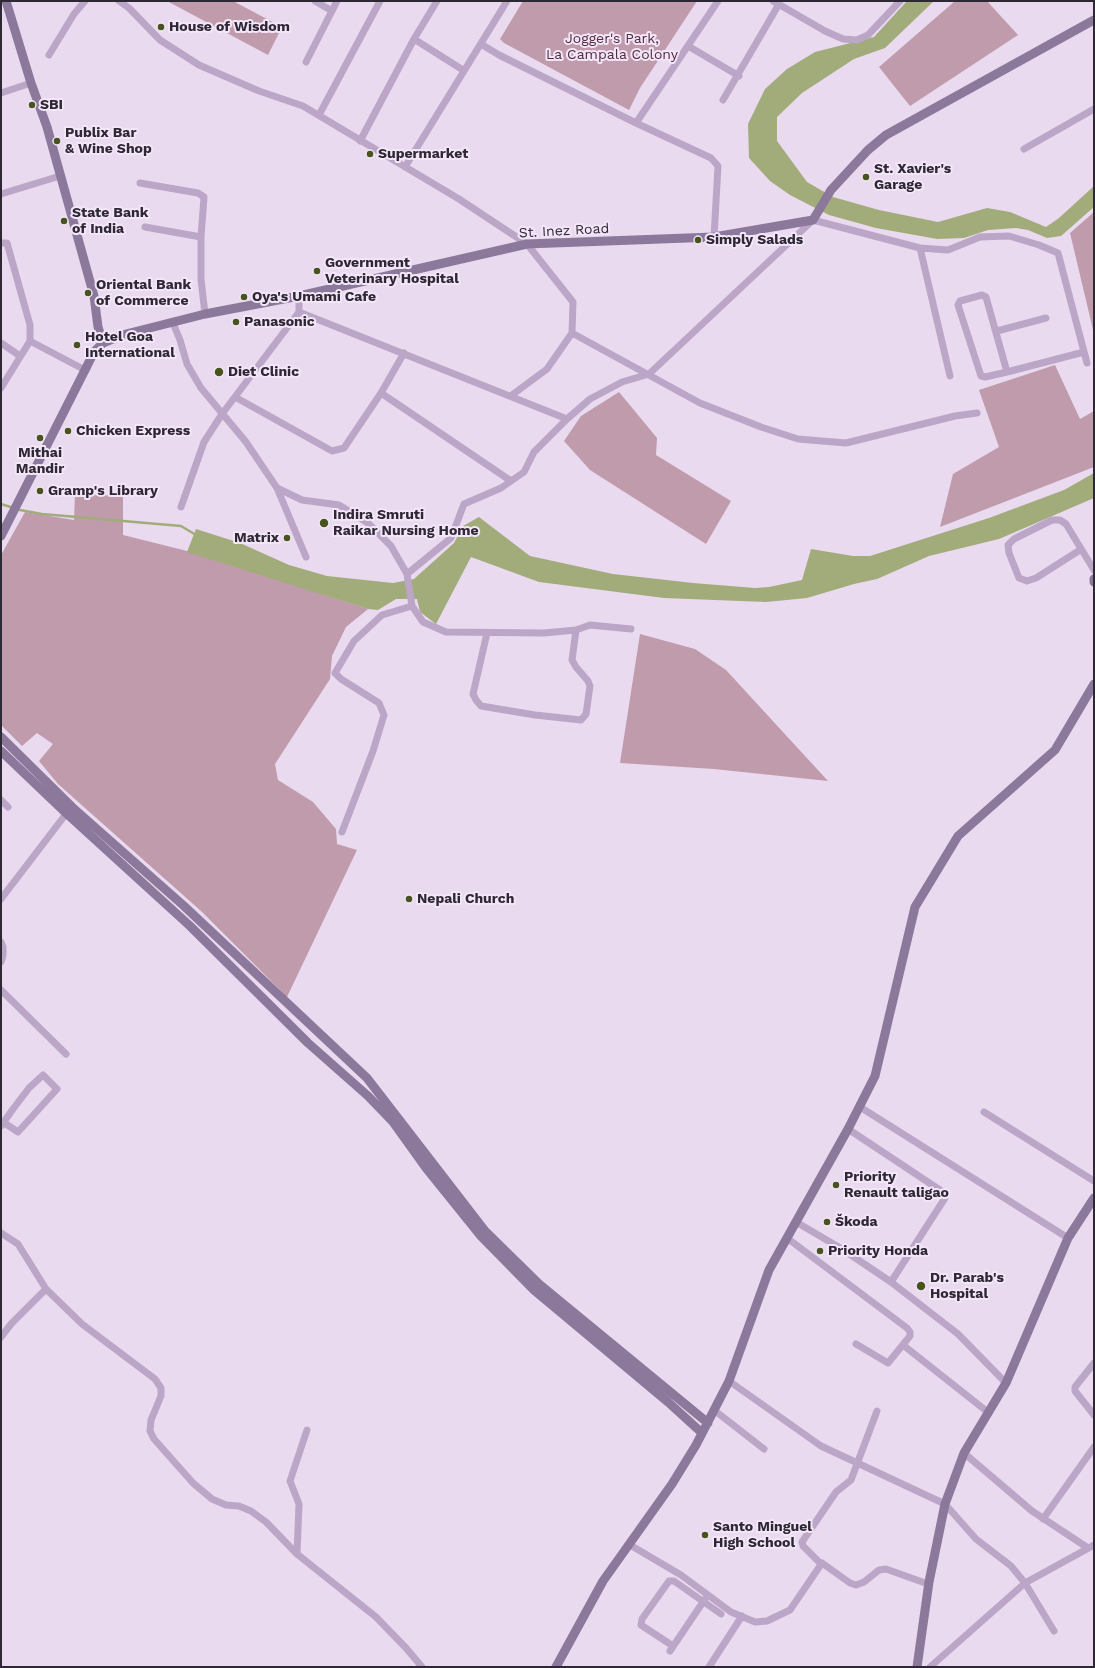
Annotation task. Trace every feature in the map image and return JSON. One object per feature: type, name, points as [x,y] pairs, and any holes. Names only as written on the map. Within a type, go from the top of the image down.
[{"type":"street","points":[[1,536],[94,352],[103,343],[98,327],[94,296],[47,127],[31,83],[6,1]]},
{"type":"street","points":[[50,55],[74,14],[85,1]]},
{"type":"street","points":[[119,1],[129,8],[160,40],[199,65],[259,91],[302,106],[459,199],[527,244],[573,302],[572,333],[546,369],[512,395]]},
{"type":"street","points":[[315,1],[332,11]]},
{"type":"street","points":[[306,62],[337,1]]},
{"type":"street","points":[[319,116],[380,1]]},
{"type":"street","points":[[360,140],[436,1]]},
{"type":"street","points":[[405,167],[463,70],[507,1]]},
{"type":"street","points":[[636,123],[718,1]]},
{"type":"street","points":[[724,100],[739,76],[776,3],[843,39],[857,40],[868,35],[900,1]]},
{"type":"street","points":[[407,574],[451,538],[464,504],[501,488],[524,472],[534,452],[566,418],[590,398],[622,382],[648,374],[814,216],[831,190],[868,150],[886,135],[1094,20]]},
{"type":"street","points":[[414,39],[463,70]]},
{"type":"street","points":[[481,44],[499,55],[636,123],[711,158],[718,166],[714,237]]},
{"type":"street","points":[[688,46],[739,76]]},
{"type":"street","points":[[1,93],[31,83]]},
{"type":"street","points":[[1024,149],[1094,109]]},
{"type":"street","points":[[1,194],[60,176]]},
{"type":"street","points":[[140,183],[201,195],[204,197],[201,237],[205,314]]},
{"type":"street","points":[[814,216],[920,248],[948,250],[980,237],[1009,236],[1039,245],[1058,253],[1086,363]]},
{"type":"street","name":"St. Inez Road","points":[[103,343],[122,335],[205,314],[299,296],[527,244],[714,237],[814,216]]},
{"type":"street","points":[[145,227],[201,237]]},
{"type":"street","points":[[1,243],[6,243],[9,251],[30,325],[30,341],[1,388]]},
{"type":"street","points":[[920,248],[950,376]]},
{"type":"street","points":[[1007,372],[988,300],[984,295],[958,303],[981,376],[985,377],[1007,372],[1084,352]]},
{"type":"street","points":[[181,506],[204,442],[222,414],[299,312],[299,296]]},
{"type":"street","points":[[299,312],[512,395],[566,418]]},
{"type":"street","points":[[997,331],[1046,318]]},
{"type":"street","points":[[173,323],[187,364],[201,388],[246,442],[277,488],[306,557]]},
{"type":"street","points":[[572,333],[700,403],[761,427],[798,439],[846,444],[955,416],[977,413]]},
{"type":"street","points":[[30,341],[85,370]]},
{"type":"street","points":[[1,343],[20,356]]},
{"type":"street","points":[[235,397],[332,451],[344,448],[381,393],[404,353]]},
{"type":"street","points":[[381,393],[511,481]]},
{"type":"street","points":[[277,488],[302,500],[339,506],[368,523],[390,546],[407,574],[412,606],[423,622],[446,632],[544,633],[576,630],[590,625],[631,629]]},
{"type":"street","points":[[1080,550],[1036,578],[1027,581],[1019,578],[1009,553],[1008,544],[1014,539],[1052,520],[1060,520],[1066,524],[1080,550],[1094,570]]},
{"type":"street","points":[[342,832],[373,751],[384,715],[379,703],[335,673],[354,641],[382,615],[412,606]]},
{"type":"street","points":[[486,633],[474,694],[476,700],[481,706],[535,715],[582,720],[586,714],[590,686],[572,660],[576,630]]},
{"type":"street","points":[[559,1666],[603,1581],[672,1484],[708,1423],[729,1381],[769,1270],[848,1129],[875,1076],[915,907],[958,836],[1054,750],[1094,684]]},
{"type":"street","points":[[1,737],[69,810],[190,926],[308,1043],[368,1096],[393,1122],[426,1168],[480,1235],[534,1290],[668,1402],[702,1433]]},
{"type":"street","points":[[1,751],[184,906],[367,1078],[485,1231],[539,1284],[708,1423]]},
{"type":"street","points":[[1,800],[8,807]]},
{"type":"street","points":[[1,899],[69,810]]},
{"type":"street","points":[[1,942],[4,956],[1,962]]},
{"type":"street","points":[[1,990],[66,1054]]},
{"type":"street","points":[[43,1075],[58,1089],[18,1132],[2,1124],[30,1088],[43,1075]]},
{"type":"street","points":[[860,1107],[1068,1238]]},
{"type":"street","points":[[984,1112],[1094,1181]]},
{"type":"street","points":[[848,1129],[946,1194],[945,1198],[891,1282]]},
{"type":"street","points":[[917,1667],[928,1584],[945,1504],[964,1453],[1006,1383],[1068,1238],[1094,1198]]},
{"type":"street","points":[[796,1222],[842,1249],[891,1282],[958,1334],[1006,1383]]},
{"type":"street","points":[[1,1233],[18,1244],[46,1289],[82,1324],[155,1380],[161,1388],[161,1396],[151,1420],[150,1431],[154,1439],[193,1483],[212,1499],[226,1505],[239,1506],[251,1511],[266,1522],[297,1554],[376,1617],[422,1667]]},
{"type":"street","points":[[787,1238],[907,1328],[910,1336],[888,1363],[856,1344]]},
{"type":"street","points":[[1,1337],[11,1324],[46,1289]]},
{"type":"street","points":[[903,1345],[989,1413]]},
{"type":"street","points":[[1094,1363],[1075,1387],[1075,1391],[1094,1415]]},
{"type":"street","points":[[729,1381],[821,1446],[945,1504],[976,1539],[1011,1566],[1025,1583],[1054,1631]]},
{"type":"street","points":[[714,1410],[764,1449]]},
{"type":"street","points":[[877,1411],[851,1480],[836,1492],[802,1542],[803,1546],[821,1564],[825,1563],[850,1583],[856,1585],[864,1582],[879,1570],[886,1569],[928,1584]]},
{"type":"street","points":[[297,1554],[299,1504],[290,1481],[307,1430]]},
{"type":"street","points":[[1043,1519],[1094,1447]]},
{"type":"street","points":[[964,1453],[1043,1519],[1091,1547]]},
{"type":"street","points":[[630,1545],[681,1575],[731,1612],[754,1622],[767,1621],[790,1610],[821,1564]]},
{"type":"street","points":[[930,1667],[1025,1583],[1091,1547]]},
{"type":"street","points":[[708,1595],[703,1602],[671,1649],[641,1625],[642,1619],[669,1581],[674,1581],[703,1602],[720,1614]]},
{"type":"street","points":[[709,1667],[742,1616]]},
{"type":"green space","points":[[167,1],[233,1],[282,27],[268,55]]},
{"type":"green space","name":"Jogger's Park, La Campala Colony","points":[[523,1],[697,1],[640,88],[629,110],[504,43],[500,39]]},
{"type":"green space","points":[[955,1],[987,1],[1018,35],[910,106],[879,67]]},
{"type":"green space","points":[[1094,212],[1094,334],[1070,233]]},
{"type":"green space","points":[[1055,365],[1080,419],[1094,411],[1094,467],[940,527],[953,474],[999,447],[979,390]]},
{"type":"green space","points":[[619,392],[657,438],[656,455],[731,501],[706,544],[590,470],[564,441],[581,416]]},
{"type":"green space","points":[[75,494],[123,496],[123,535],[199,554],[368,609],[346,627],[332,656],[330,679],[275,764],[278,780],[313,802],[336,829],[337,844],[357,850],[287,997],[201,911],[58,784],[39,761],[53,744],[37,733],[22,746],[1,725],[1,555],[25,512],[74,520]]},
{"type":"green space","points":[[640,634],[695,649],[726,670],[828,781],[714,769],[620,763]]},
{"type":"shaded area","points":[[907,1],[934,1],[885,48],[854,59],[802,93],[777,117],[777,141],[807,182],[833,197],[879,210],[938,222],[987,208],[1010,212],[1046,227],[1059,218],[1094,186],[1094,207],[1061,236],[1047,238],[1028,230],[1016,228],[988,230],[964,238],[937,239],[876,228],[829,215],[790,195],[770,181],[749,158],[748,124],[765,89],[787,69],[815,52],[874,37]]},
{"type":"shaded area","points":[[1094,473],[1094,498],[999,539],[929,556],[877,579],[807,598],[766,602],[664,598],[539,582],[471,557],[436,624],[420,612],[417,599],[396,599],[378,610],[368,609],[187,552],[196,529],[240,543],[289,565],[327,576],[393,583],[414,579],[454,543],[463,526],[479,517],[530,556],[613,574],[693,583],[755,588],[769,587],[802,580],[811,549],[853,556],[870,556],[989,518],[1064,490]]},
{"type":"waterway","points":[[1,504],[20,510],[42,514],[181,526],[196,535]]},
{"type":"place","name":"House of Wisdom","points":[[161,27]]},
{"type":"place","name":"SBI","points":[[32,105]]},
{"type":"place","name":"Publix Bar & Wine Shop","points":[[57,141]]},
{"type":"place","name":"Supermarket","points":[[370,154]]},
{"type":"place","name":"St. Xavier's Garage","points":[[866,177]]},
{"type":"place","name":"State Bank of India","points":[[64,221]]},
{"type":"place","name":"Simply Salads","points":[[698,240]]},
{"type":"place","name":"Government Veterinary Hospital","points":[[317,271]]},
{"type":"place","name":"Oriental Bank of Commerce","points":[[88,293]]},
{"type":"place","name":"Oya's Umami Cafe","points":[[244,297]]},
{"type":"place","name":"Panasonic","points":[[236,322]]},
{"type":"place","name":"Hotel Goa International","points":[[77,345]]},
{"type":"place","name":"Diet Clinic","points":[[219,372]]},
{"type":"place","name":"Chicken Express","points":[[68,431]]},
{"type":"place","name":"Mithai Mandir","points":[[40,438]]},
{"type":"place","name":"Gramp's Library","points":[[40,491]]},
{"type":"place","name":"Indira Smruti Raikar Nursing Home","points":[[324,523]]},
{"type":"place","name":"Matrix","points":[[287,538]]},
{"type":"place","name":"Nepali Church","points":[[409,899]]},
{"type":"place","name":"Priority Renault taligao","points":[[836,1185]]},
{"type":"place","name":"Škoda","points":[[827,1222]]},
{"type":"place","name":"Priority Honda","points":[[820,1251]]},
{"type":"place","name":"Dr. Parab's Hospital","points":[[921,1286]]},
{"type":"place","name":"Santo Minguel High School","points":[[705,1535]]}]
